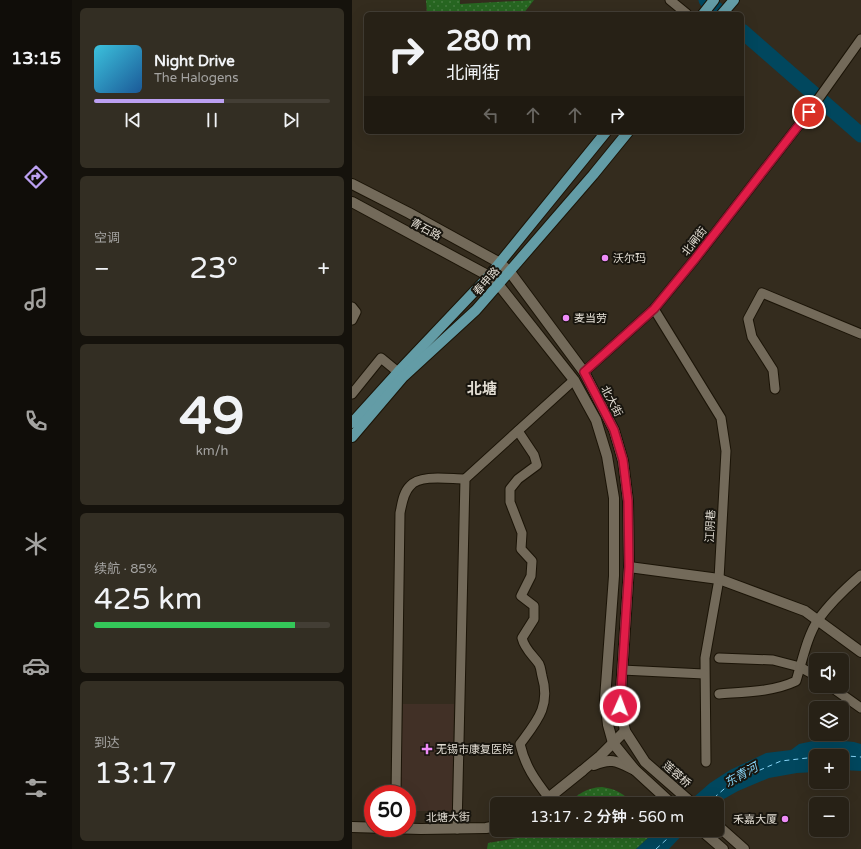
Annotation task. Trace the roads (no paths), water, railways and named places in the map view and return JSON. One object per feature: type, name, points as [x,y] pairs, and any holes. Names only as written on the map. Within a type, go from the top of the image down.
[{"type":"main road","points":[[705,12],[714,0]]},
{"type":"main road","points":[[724,12],[734,0]]},
{"type":"main road","name":"春申路","points":[[352,423],[489,276],[604,134]]},
{"type":"main road","name":"春申路","points":[[352,437],[403,376],[476,310],[593,175],[626,134]]},
{"type":"main road","name":"北大街","points":[[352,184],[409,213],[500,263],[510,272],[584,372],[614,430],[623,460],[628,501],[629,567],[620,706],[625,731],[645,762]]},
{"type":"main road","name":"青石路","points":[[352,202],[489,276]]},
{"type":"main road","points":[[489,276],[498,284],[574,380],[596,420],[607,456],[614,498],[614,576],[605,699],[608,725],[613,743],[635,770],[664,797]]},
{"type":"main road","points":[[629,567],[719,579],[805,611],[861,652]]},
{"type":"main road","points":[[550,797],[600,756],[625,731]]},
{"type":"main road","points":[[582,771],[604,760],[616,761],[635,770]]},
{"type":"main road","name":"莲蓉桥","points":[[645,762],[685,797]]},
{"type":"main road","name":"北塘大街","points":[[416,828],[457,829],[490,827]]},
{"type":"main road","name":"北塘大街","points":[[352,828],[364,828]]},
{"type":"main road","points":[[724,831],[741,845]]},
{"type":"main road","points":[[710,837],[723,849]]},
{"type":"street","points":[[670,0],[685,12]]},
{"type":"street","name":"北闸街","points":[[584,372],[654,309],[695,259],[809,112],[861,39]]},
{"type":"street","points":[[775,389],[773,370],[752,337],[748,319],[762,292],[861,334]]},
{"type":"street","points":[[352,307],[356,312],[352,320]]},
{"type":"street","name":"江阴巷","points":[[654,309],[721,418],[726,452],[719,579],[705,658],[706,762]]},
{"type":"street","points":[[352,394],[355,383],[382,358],[398,372]]},
{"type":"street","points":[[396,785],[400,513],[408,487],[416,480],[465,479],[574,380]]},
{"type":"street","points":[[518,432],[534,455],[537,465],[518,479],[510,489],[510,502],[522,533],[521,549],[532,561],[531,576],[521,596],[534,606],[534,619],[522,638],[524,646],[539,665],[544,684],[544,706],[534,725],[520,744],[522,756],[543,797]]},
{"type":"street","points":[[457,829],[465,479]]},
{"type":"street","points":[[719,694],[784,686],[796,680],[808,643],[818,621],[846,588],[861,576]]},
{"type":"street","points":[[719,658],[773,660],[800,667],[809,672]]},
{"type":"street","points":[[622,670],[704,674]]},
{"type":"street","points":[[840,693],[861,708]]},
{"type":"water","name":"东青河","points":[[813,741],[843,741],[861,744],[861,771],[849,770],[849,749],[809,749],[809,772],[769,778],[738,791],[724,799],[724,797],[694,797],[710,783],[730,770],[766,753],[791,750],[799,744]]},
{"type":"water","points":[[649,837],[680,837],[669,849],[636,849]]},
{"type":"waterway","points":[[706,0],[720,12]]},
{"type":"waterway","points":[[744,33],[861,135]]},
{"type":"place","name":"沃尔玛","points":[[605,258]]},
{"type":"place","name":"麦当劳","points":[[566,318]]},
{"type":"place","name":"无锡市康复医院","points":[[427,749]]},
{"type":"place","name":"禾嘉大厦","points":[[785,819]]},
{"type":"district","name":"北塘","points":[[482,389]]}]
